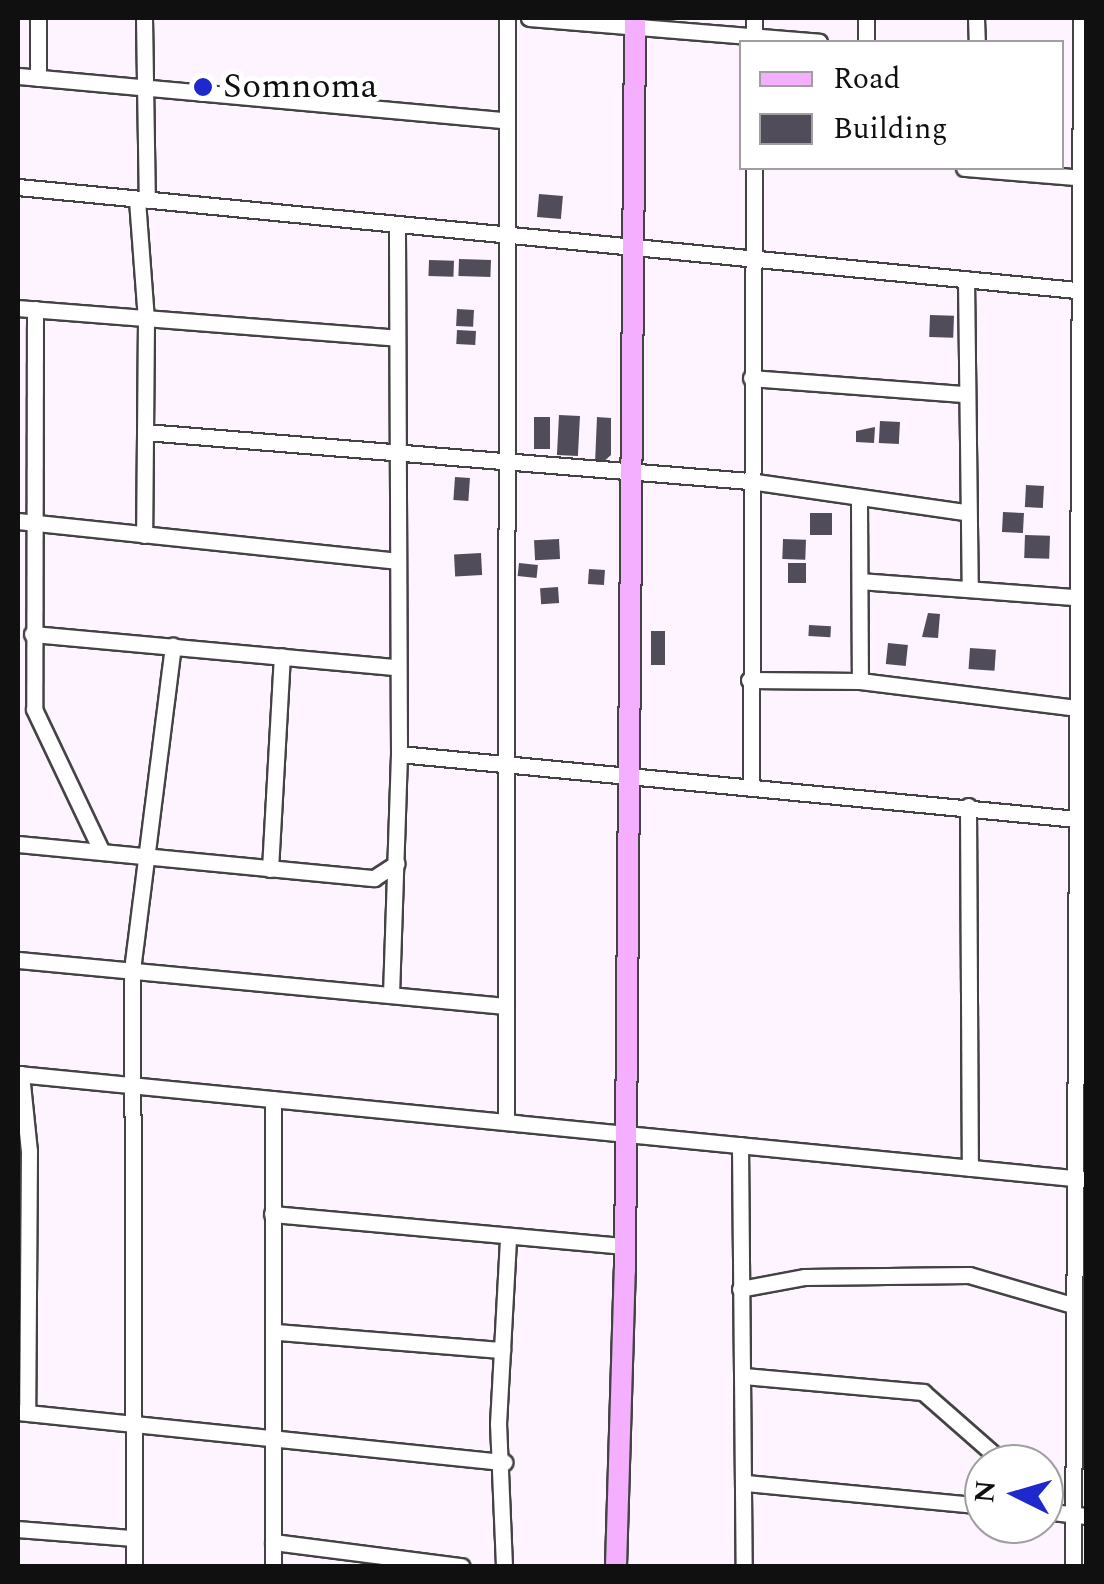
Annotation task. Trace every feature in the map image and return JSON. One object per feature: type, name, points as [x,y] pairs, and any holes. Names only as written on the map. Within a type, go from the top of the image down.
[{"type":"street","points":[[38,18],[38,78]]},
{"type":"street","points":[[144,18],[144,535]]},
{"type":"street","points":[[506,1122],[508,18]]},
{"type":"street","points":[[529,18],[634,21],[754,31],[807,40]]},
{"type":"street","points":[[1073,1566],[1078,1515],[1072,1305],[1082,1179],[1077,818],[1083,597],[1080,18]]},
{"type":"street","points":[[616,1566],[626,1246],[634,21]]},
{"type":"street","points":[[18,76],[505,120]]},
{"type":"street","points":[[751,783],[754,170]]},
{"type":"street","points":[[988,170],[1083,178]]},
{"type":"street","points":[[18,187],[1082,290]]},
{"type":"street","points":[[391,995],[399,754],[397,226]]},
{"type":"street","points":[[966,279],[964,512],[970,589]]},
{"type":"street","points":[[18,308],[396,338]]},
{"type":"street","points":[[36,309],[24,522],[36,718],[102,852]]},
{"type":"street","points":[[751,378],[965,394]]},
{"type":"street","points":[[145,432],[396,456],[750,481],[859,503],[964,512]]},
{"type":"street","points":[[859,503],[860,680]]},
{"type":"street","points":[[24,522],[396,560]]},
{"type":"street","points":[[860,581],[1083,597]]},
{"type":"street","points":[[32,634],[396,666]]},
{"type":"street","points":[[134,1566],[132,970],[173,646]]},
{"type":"street","points":[[270,869],[282,656]]},
{"type":"street","points":[[749,680],[860,680],[1082,708]]},
{"type":"street","points":[[399,754],[506,768],[751,783],[1077,818]]},
{"type":"street","points":[[968,806],[970,1168]]},
{"type":"street","points":[[18,844],[102,852],[146,851],[270,869],[374,878],[397,863]]},
{"type":"street","points":[[18,960],[506,1006]]},
{"type":"street","points":[[504,1462],[22,1412],[23,1184],[19,1074],[1082,1179]]},
{"type":"street","points":[[273,1099],[277,1332],[273,1566]]},
{"type":"street","points":[[740,1145],[744,1566]]},
{"type":"street","points":[[272,1214],[508,1239],[626,1246]]},
{"type":"street","points":[[504,1566],[502,1350],[508,1239]]},
{"type":"street","points":[[740,1289],[804,1278],[969,1275],[1072,1305]]},
{"type":"street","points":[[277,1332],[502,1350]]},
{"type":"street","points":[[743,1376],[923,1392],[982,1444]]},
{"type":"street","points":[[746,1484],[964,1504]]},
{"type":"street","points":[[18,1530],[133,1538]]},
{"type":"street","points":[[273,1542],[461,1566]]},
{"type":"building","points":[[539,194],[563,196],[561,219],[537,217]]},
{"type":"building","points":[[459,259],[491,260],[490,277],[458,276]]},
{"type":"building","points":[[429,260],[454,261],[453,277],[428,276]]},
{"type":"building","points":[[457,309],[474,310],[473,327],[456,326]]},
{"type":"building","points":[[930,315],[954,316],[953,338],[929,337]]},
{"type":"building","points":[[457,330],[476,331],[475,345],[456,344]]},
{"type":"building","points":[[559,415],[580,416],[578,456],[557,455]]},
{"type":"building","points":[[534,417],[550,417],[550,449],[534,449]]},
{"type":"building","points":[[597,417],[611,418],[611,455],[601,464],[595,464]]},
{"type":"building","points":[[880,421],[900,422],[899,444],[879,443]]},
{"type":"building","points":[[875,427],[874,443],[856,442],[856,431]]},
{"type":"building","points":[[455,477],[470,478],[468,501],[453,500]]},
{"type":"building","points":[[1026,485],[1044,486],[1043,508],[1025,507]]},
{"type":"building","points":[[1003,512],[1024,513],[1023,533],[1002,532]]},
{"type":"building","points":[[810,513],[832,513],[832,535],[810,535]]},
{"type":"building","points":[[1025,535],[1050,536],[1049,559],[1024,558]]},
{"type":"building","points":[[559,539],[560,559],[535,560],[534,540]]},
{"type":"building","points":[[783,539],[806,540],[805,560],[782,559]]},
{"type":"building","points":[[481,553],[482,575],[455,576],[454,554]]},
{"type":"building","points":[[519,563],[538,565],[537,578],[518,576]]},
{"type":"building","points":[[788,563],[806,563],[806,583],[788,583]]},
{"type":"building","points":[[589,569],[605,570],[604,585],[588,584]]},
{"type":"building","points":[[558,587],[559,603],[541,604],[540,588]]},
{"type":"building","points":[[928,613],[940,614],[938,638],[922,637]]},
{"type":"building","points":[[809,625],[831,626],[830,637],[808,636]]},
{"type":"building","points":[[651,631],[665,631],[665,665],[651,665]]},
{"type":"building","points":[[888,643],[908,645],[906,666],[886,664]]},
{"type":"building","points":[[970,648],[996,650],[994,671],[969,669]]},
{"type":"place","name":"Somnoma","points":[[203,87]]}]
